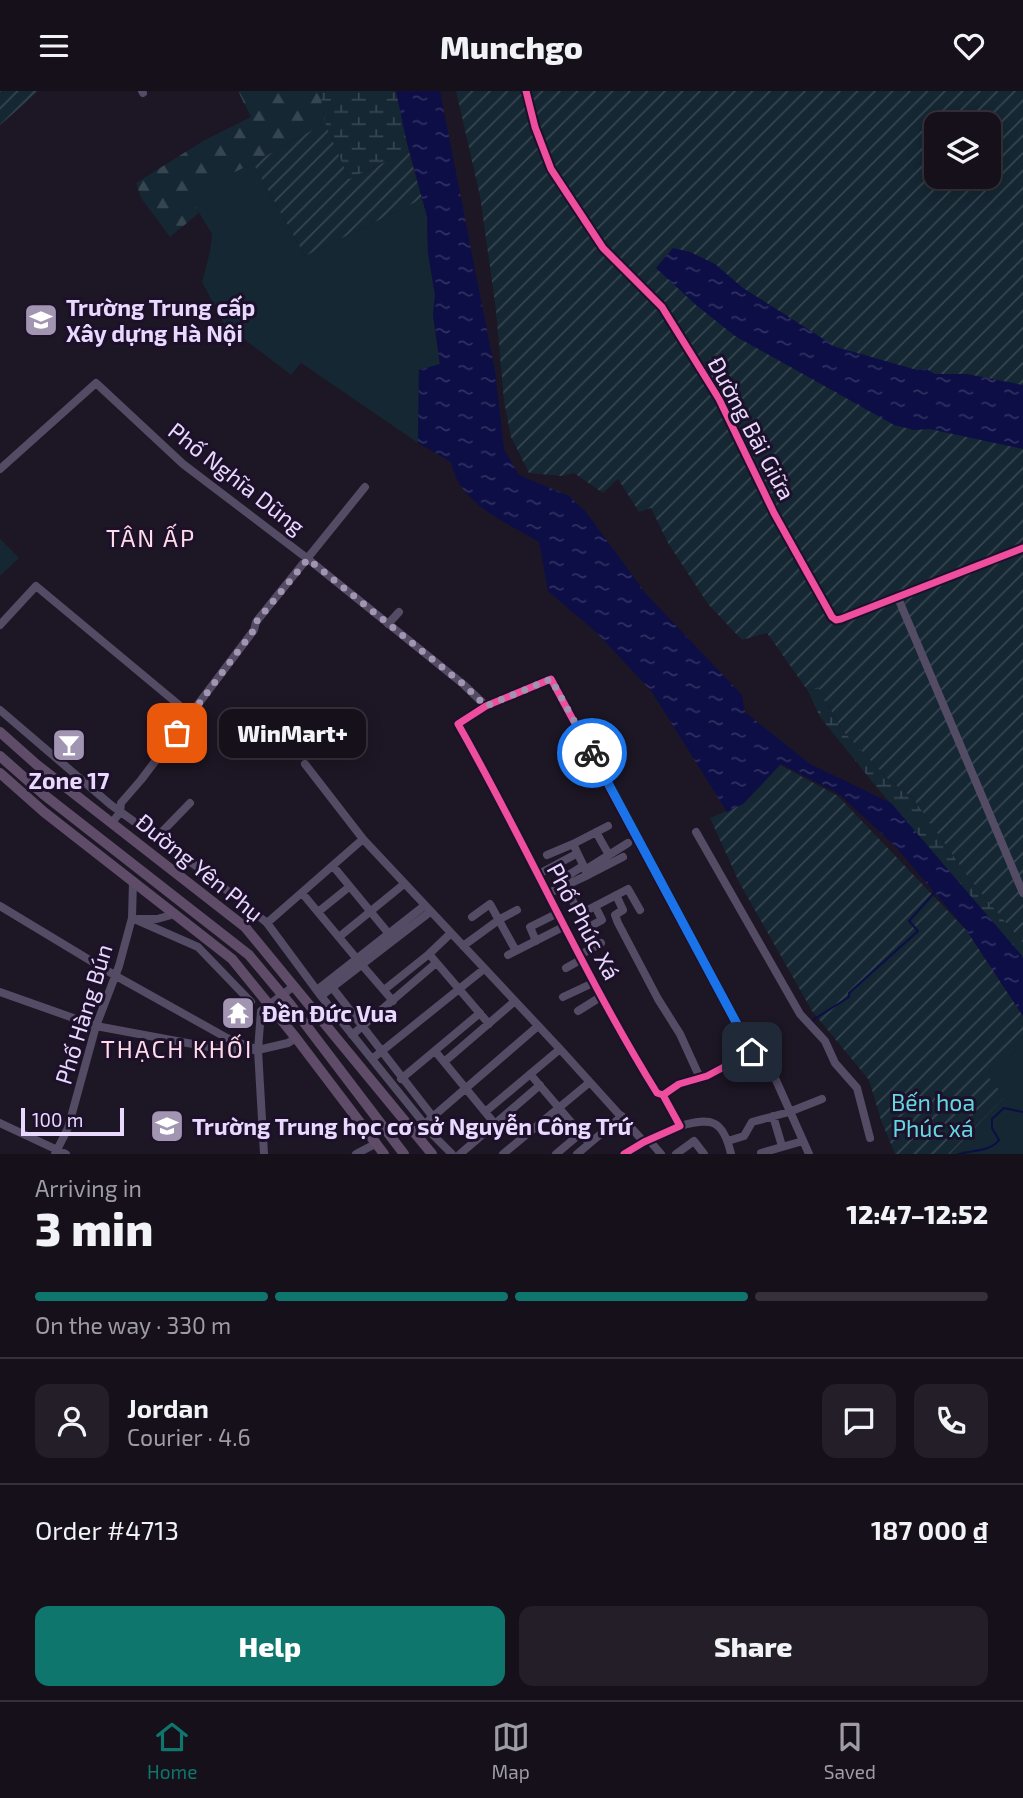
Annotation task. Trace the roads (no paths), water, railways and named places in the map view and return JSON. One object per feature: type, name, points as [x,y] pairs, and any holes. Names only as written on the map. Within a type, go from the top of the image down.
[{"type":"main road","name":"Đường Yên Phụ","points":[[0,732],[29,758],[244,927],[432,1154]]},
{"type":"main road","name":"Đường Yên Phụ","points":[[0,755],[43,794],[249,954],[283,994],[404,1154]]},
{"type":"main road","points":[[0,773],[44,812],[232,959],[270,1004],[384,1154]]},
{"type":"street","name":"Đường Bãi Giữa","points":[[526,91],[535,127],[551,169],[598,241],[662,307],[698,363],[774,513],[832,617],[841,619],[1023,548]]},
{"type":"street","name":"Phố Nghĩa Dũng","points":[[0,470],[96,383],[183,464],[308,559],[463,684],[486,706]]},
{"type":"street","points":[[108,819],[191,715],[254,630],[256,622],[365,487]]},
{"type":"street","points":[[0,625],[36,586],[191,715]]},
{"type":"street","points":[[898,598],[1023,893]]},
{"type":"street","points":[[388,624],[399,612]]},
{"type":"street","points":[[486,706],[551,679],[752,1052],[700,1078],[679,1084],[663,1095]]},
{"type":"street","name":"Phố Phúc Xá","points":[[486,706],[458,724],[636,1058],[657,1093],[663,1095],[680,1126]]},
{"type":"street","points":[[0,710],[111,805],[120,807],[267,923],[352,1035],[424,1124],[452,1154]]},
{"type":"street","points":[[305,764],[363,839],[404,884],[661,1154]]},
{"type":"street","points":[[156,838],[190,803]]},
{"type":"street","points":[[108,819],[111,805]]},
{"type":"street","points":[[547,855],[608,826]]},
{"type":"street","points":[[596,832],[609,855]]},
{"type":"street","points":[[696,832],[800,1014],[825,1041],[835,1063],[857,1087],[870,1138]]},
{"type":"street","points":[[267,923],[363,839]]},
{"type":"street","points":[[573,843],[585,870]]},
{"type":"street","points":[[547,894],[628,843]]},
{"type":"street","points":[[537,875],[576,854]]},
{"type":"street","points":[[585,870],[623,857]]},
{"type":"street","points":[[333,866],[390,934]]},
{"type":"street","name":"Phố Hàng Bún","points":[[59,1153],[96,1026],[116,976],[132,918],[133,881]]},
{"type":"street","points":[[562,883],[598,945],[566,968]]},
{"type":"street","points":[[339,937],[404,884]]},
{"type":"street","points":[[318,912],[349,887]]},
{"type":"street","points":[[580,914],[628,889],[640,910]]},
{"type":"street","points":[[302,893],[393,1001]]},
{"type":"street","points":[[616,895],[623,910],[615,915],[618,923],[658,999],[680,1034],[700,1078]]},
{"type":"street","points":[[472,917],[490,904],[500,919],[512,953],[565,926]]},
{"type":"street","points":[[0,906],[116,976],[227,1038],[258,1050]]},
{"type":"street","points":[[587,928],[602,920],[595,907]]},
{"type":"street","points":[[319,993],[427,909]]},
{"type":"street","points":[[360,962],[390,934],[427,909]]},
{"type":"street","points":[[463,946],[517,910]]},
{"type":"street","points":[[536,941],[530,927],[558,913]]},
{"type":"street","points":[[132,918],[152,919],[175,914]]},
{"type":"street","points":[[132,918],[198,947],[251,1002]]},
{"type":"street","points":[[384,990],[429,954],[450,933]]},
{"type":"street","points":[[429,954],[489,1024]]},
{"type":"street","points":[[352,1035],[436,963]]},
{"type":"street","points":[[372,1059],[484,969]]},
{"type":"street","points":[[563,997],[595,982]]},
{"type":"street","points":[[330,985],[433,1117]]},
{"type":"street","points":[[264,1154],[258,1050],[261,1011],[294,986]]},
{"type":"street","points":[[0,992],[96,1026],[225,1050],[258,1050],[287,1044],[296,1038]]},
{"type":"street","points":[[578,1011],[602,996]]},
{"type":"street","points":[[444,1062],[515,1001]]},
{"type":"street","points":[[393,1085],[480,1013]]},
{"type":"street","points":[[424,1124],[538,1026]]},
{"type":"street","points":[[225,1050],[229,1047],[227,1038]]},
{"type":"street","points":[[485,1112],[560,1049]]},
{"type":"street","points":[[762,1049],[809,1154]]},
{"type":"street","points":[[435,1051],[495,1124]]},
{"type":"street","points":[[530,1074],[589,1143]]},
{"type":"street","points":[[503,1154],[590,1082]]},
{"type":"street","points":[[460,1154],[540,1085]]},
{"type":"street","points":[[728,1141],[744,1136],[752,1122],[822,1099]]},
{"type":"street","points":[[577,1154],[622,1116]]},
{"type":"street","points":[[774,1116],[782,1146]]},
{"type":"street","points":[[624,1154],[646,1141],[701,1120],[710,1121],[720,1129],[728,1141],[731,1154]]},
{"type":"street","points":[[0,1123],[59,1153]]},
{"type":"street","points":[[556,1154],[581,1133]]},
{"type":"street","points":[[676,1154],[694,1141],[704,1154]]},
{"type":"street","points":[[761,1153],[803,1141]]},
{"type":"street","points":[[356,1154],[377,1143]]},
{"type":"water","points":[[396,91],[440,91],[495,371],[504,449],[519,475],[569,496],[586,512],[646,594],[742,695],[745,712],[810,764],[891,803],[1023,957],[1023,1016],[967,931],[895,846],[839,794],[781,764],[743,804],[727,812],[652,692],[598,634],[548,591],[539,542],[486,510],[463,489],[451,462],[418,443],[419,370],[440,364],[433,315],[435,295],[428,253],[427,216]]},
{"type":"water","points":[[673,248],[690,252],[715,264],[743,288],[836,347],[917,370],[926,369],[935,374],[967,374],[1023,385],[1023,449],[930,429],[914,430],[894,425],[735,336],[656,268]]},
{"type":"waterway","points":[[813,1020],[849,997],[849,993],[918,931],[909,921],[935,892]]},
{"type":"waterway","points":[[959,1154],[986,1149],[999,1140],[992,1128],[992,1119],[1004,1108],[1023,1112]]},
{"type":"place","name":"Trường Trung cấp Xây dựng Hà Nội","points":[[41,320]]},
{"type":"place","name":"WinMart+","points":[[177,733]]},
{"type":"place","name":"Zone 17","points":[[69,745]]},
{"type":"place","name":"Đền Đức Vua","points":[[238,1013]]},
{"type":"place","name":"Trường Trung học cơ sở Nguyễn Công Trứ","points":[[167,1126]]},
{"type":"district","name":"TÂN ẤP","points":[[151,537]]},
{"type":"district","name":"THẠCH KHỐI","points":[[177,1048]]},
{"type":"park label","name":"Bến hoa Phúc xá","points":[[933,1115]]}]
